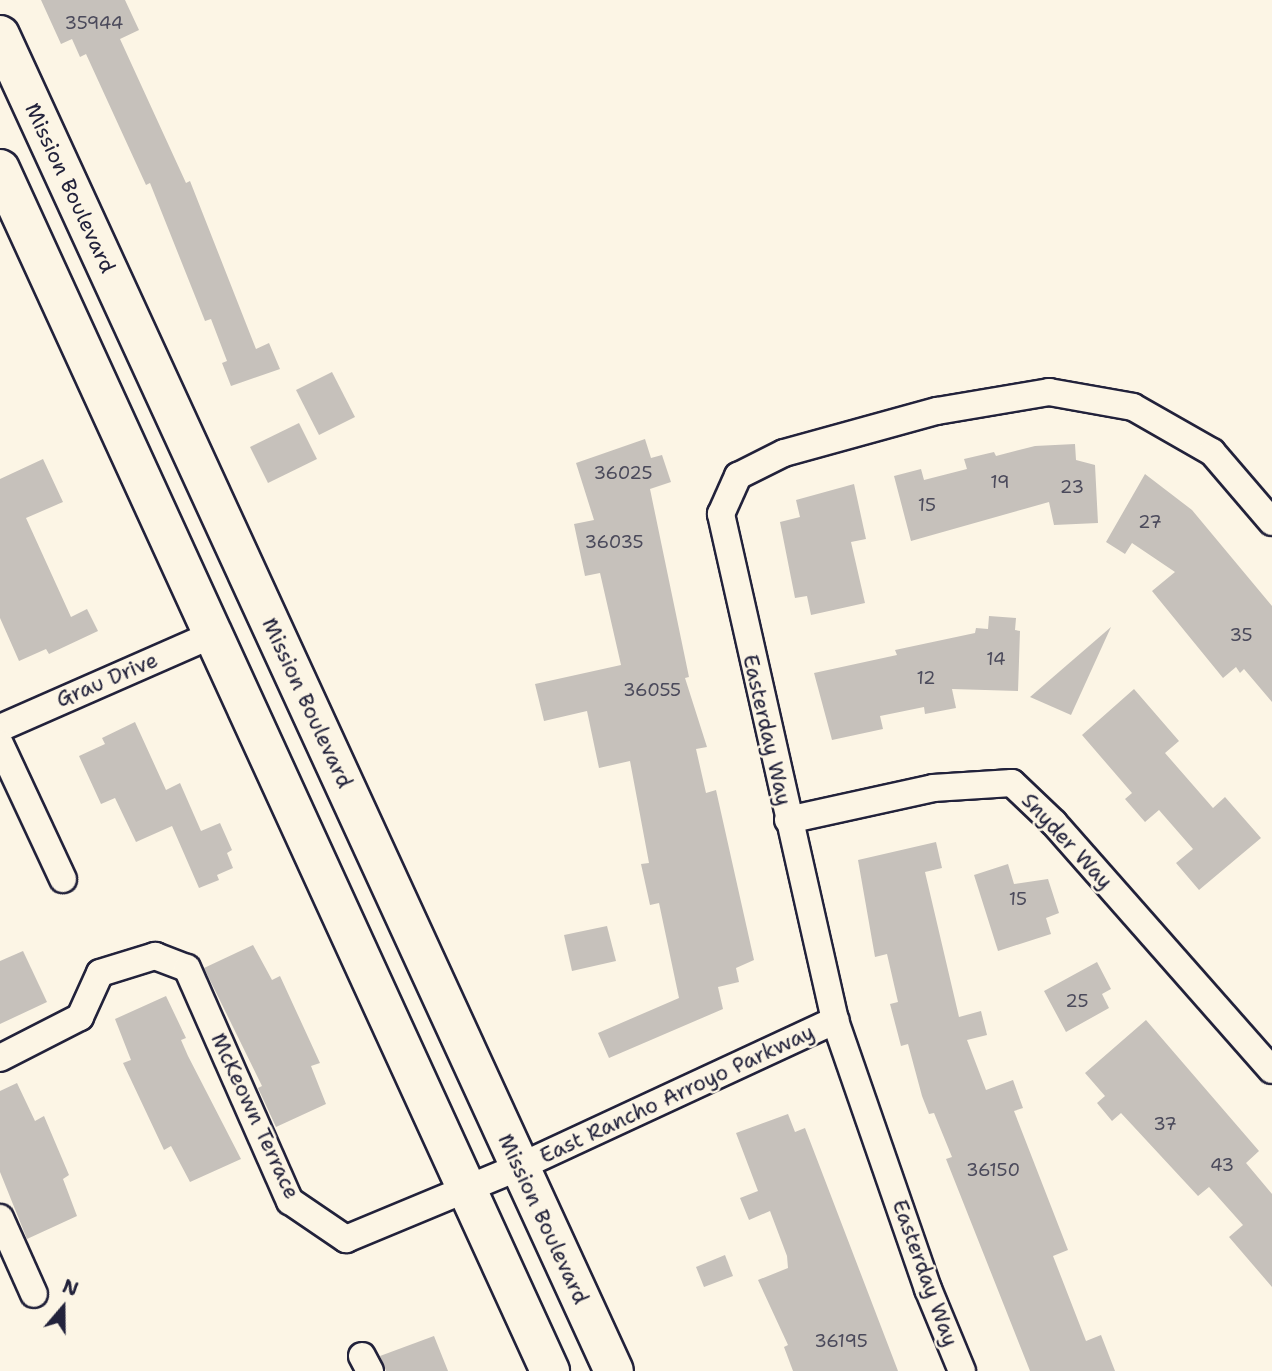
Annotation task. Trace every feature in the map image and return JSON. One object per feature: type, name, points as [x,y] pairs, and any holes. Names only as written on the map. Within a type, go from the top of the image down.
[{"type":"main road","name":"Mission Boulevard","points":[[0,35],[614,1371]]},
{"type":"main road","points":[[0,169],[550,1371]]},
{"type":"street","name":"Easterday Way","points":[[962,1371],[928,1289],[835,1020],[721,514],[737,476],[784,453],[950,409],[1049,392],[1133,407],[1212,452],[1272,522]]},
{"type":"street","name":"Grau Drive","points":[[0,728],[214,634]]},
{"type":"street","points":[[0,744],[63,879]]},
{"type":"street","name":"Snyder Way","points":[[788,820],[933,788],[1012,783],[1054,823],[1272,1070]]},
{"type":"street","name":"McKeown Terrace","points":[[0,1058],[80,1017],[100,973],[155,956],[187,968],[290,1201],[346,1239],[519,1167]]},
{"type":"street","name":"East Rancho Arroyo Parkway","points":[[519,1167],[835,1020]]},
{"type":"street","points":[[0,1218],[34,1294]]},
{"type":"building","points":[[41,0],[125,0],[139,30],[120,39],[186,183],[190,181],[256,349],[269,343],[280,369],[231,386],[222,363],[227,361],[211,319],[205,321],[150,183],[146,185],[86,54],[80,57],[72,39],[61,44]]},
{"type":"building","points":[[332,372],[355,417],[319,435],[296,390]]},
{"type":"building","points":[[299,423],[317,459],[268,483],[250,447]]},
{"type":"building","points":[[645,439],[651,458],[662,455],[671,482],[650,489],[689,677],[685,678],[707,747],[696,749],[706,793],[716,790],[754,960],[736,968],[739,982],[718,987],[723,1009],[609,1058],[598,1033],[679,998],[659,903],[650,905],[641,864],[649,863],[630,761],[599,768],[587,711],[544,721],[535,684],[621,665],[600,573],[585,576],[574,524],[594,520],[576,463]]},
{"type":"building","points":[[1075,444],[1076,460],[1095,465],[1098,523],[1054,525],[1049,502],[911,541],[894,476],[921,469],[924,480],[967,469],[964,459],[994,452],[996,456],[1035,446]]},
{"type":"building","points":[[43,459],[63,502],[26,518],[71,617],[87,609],[98,631],[49,654],[46,649],[19,661],[0,618],[0,479]]},
{"type":"building","points":[[1145,474],[1192,510],[1272,606],[1272,702],[1244,669],[1240,673],[1236,667],[1223,678],[1152,591],[1175,572],[1132,543],[1125,554],[1106,542]]},
{"type":"building","points":[[854,484],[866,539],[851,542],[865,603],[811,615],[807,596],[795,598],[780,522],[800,517],[796,500]]},
{"type":"building","points":[[989,616],[1016,618],[1015,630],[1020,631],[1018,691],[952,689],[956,708],[925,714],[924,707],[880,716],[883,729],[832,740],[814,673],[897,655],[895,650],[975,633],[976,628],[988,629]]},
{"type":"building","points":[[1111,627],[1071,715],[1030,697]]},
{"type":"building","points":[[1134,689],[1179,741],[1165,753],[1213,808],[1225,797],[1261,838],[1199,890],[1176,863],[1193,849],[1159,810],[1145,822],[1125,799],[1132,793],[1082,735]]},
{"type":"building","points":[[135,722],[166,790],[180,783],[201,831],[220,823],[232,850],[227,853],[233,868],[217,875],[219,880],[199,888],[172,826],[136,842],[115,798],[101,804],[79,756],[105,744],[102,738]]},
{"type":"building","points":[[936,842],[942,868],[925,872],[959,1017],[981,1011],[987,1035],[967,1040],[986,1090],[1013,1080],[1023,1108],[1014,1111],[1068,1250],[1053,1256],[1086,1341],[1101,1335],[1115,1371],[1030,1371],[946,1159],[952,1157],[934,1113],[929,1114],[922,1096],[908,1044],[901,1046],[890,1004],[898,1002],[887,954],[875,957],[858,860]]},
{"type":"building","points":[[1008,864],[1014,884],[1048,879],[1059,913],[1046,918],[1051,934],[998,951],[974,875]]},
{"type":"building","points":[[607,926],[616,961],[572,971],[564,935]]},
{"type":"building","points":[[253,945],[272,980],[280,976],[320,1063],[311,1066],[326,1104],[276,1127],[258,1088],[262,1086],[204,968]]},
{"type":"building","points":[[23,951],[47,1002],[0,1024],[0,961]]},
{"type":"building","points":[[1097,962],[1111,989],[1102,994],[1109,1008],[1066,1032],[1044,991]]},
{"type":"building","points":[[166,996],[186,1038],[181,1040],[188,1056],[241,1159],[190,1182],[171,1146],[164,1150],[123,1063],[131,1060],[115,1019]]},
{"type":"building","points":[[1146,1020],[1259,1151],[1246,1163],[1272,1194],[1272,1287],[1229,1237],[1243,1225],[1209,1187],[1198,1196],[1121,1113],[1112,1121],[1097,1103],[1105,1096],[1085,1073]]},
{"type":"building","points":[[17,1083],[35,1121],[44,1116],[69,1175],[63,1179],[77,1216],[27,1239],[0,1172],[0,1091]]},
{"type":"building","points":[[788,1114],[795,1132],[805,1128],[898,1371],[793,1371],[784,1347],[788,1345],[758,1280],[788,1268],[787,1256],[770,1211],[749,1220],[740,1198],[758,1191],[736,1133]]},
{"type":"building","points":[[725,1255],[733,1276],[704,1287],[696,1267]]},
{"type":"building","points":[[434,1336],[448,1371],[386,1371],[380,1356]]}]
